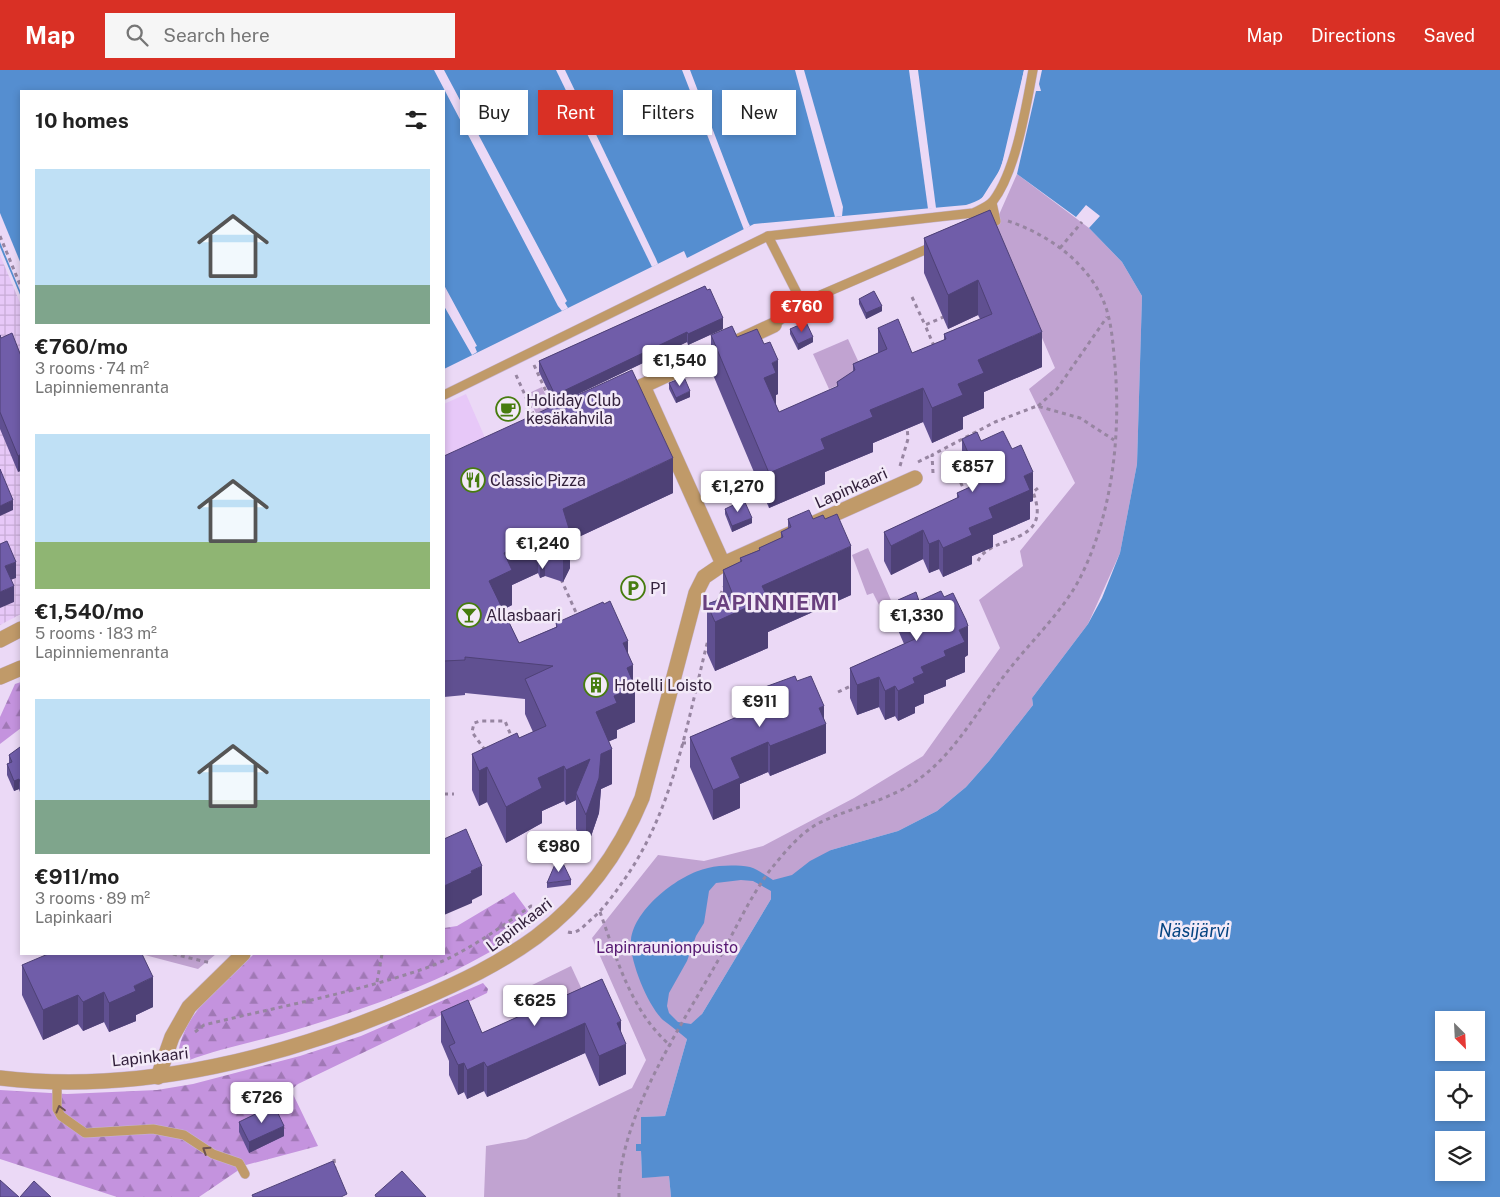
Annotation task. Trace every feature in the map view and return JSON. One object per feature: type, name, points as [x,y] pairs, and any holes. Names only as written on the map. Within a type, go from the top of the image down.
[{"type":"street","points":[[610,401],[774,325]]},
{"type":"street","points":[[643,386],[723,564]]},
{"type":"street","name":"Lapinkaari","points":[[0,1078],[57,1082],[158,1077],[205,1068],[280,1049],[352,1027],[391,1012],[492,967],[557,919],[601,874],[630,828],[642,798],[654,758],[696,593],[704,577],[723,564],[915,478]]},
{"type":"street","points":[[0,640],[20,630]]},
{"type":"street","points":[[0,677],[20,668]]},
{"type":"street","points":[[158,1077],[180,1021],[196,999],[242,955]]},
{"type":"lane","points":[[445,395],[768,236],[973,213],[992,203],[1007,174],[1025,110],[1033,70]]},
{"type":"lane","points":[[974,229],[996,221],[992,203]]},
{"type":"lane","points":[[768,236],[802,303]]},
{"type":"lane","points":[[774,325],[802,303],[939,243]]},
{"type":"lane","points":[[57,1082],[58,1109],[61,1116],[85,1133],[153,1129],[184,1136],[214,1154],[239,1163],[245,1174]]},
{"type":"path","points":[[619,1197],[623,1155],[633,1117],[685,1019],[770,871],[797,840],[818,824],[892,795],[931,769],[956,741],[1004,675],[1063,604],[1079,580],[1104,512],[1114,461],[1116,378],[1108,316],[1104,301],[1091,279],[1060,248],[1045,237],[1009,221],[996,221]]},
{"type":"path","points":[[1060,248],[1082,222]]},
{"type":"path","points":[[0,236],[20,285]]},
{"type":"path","points":[[912,297],[935,348]]},
{"type":"path","points":[[925,325],[948,315]]},
{"type":"path","points":[[933,473],[932,455],[995,422],[1037,406],[1057,389],[1108,316]]},
{"type":"path","points":[[539,376],[557,416]]},
{"type":"path","points":[[520,383],[533,412],[528,417]]},
{"type":"path","points":[[1037,406],[1080,418],[1114,440]]},
{"type":"path","points":[[899,472],[908,439],[906,422]]},
{"type":"path","points":[[954,468],[967,497]]},
{"type":"path","points":[[978,561],[986,550],[1018,538],[1030,528],[1038,514],[1034,492],[1038,488]]},
{"type":"path","points":[[560,572],[579,620]]},
{"type":"path","points":[[715,611],[723,587],[729,579]]},
{"type":"path","points":[[190,1038],[204,1025],[427,968],[457,954],[531,906],[542,906],[568,932],[574,933],[600,912],[634,866],[653,832],[674,775],[708,639]]},
{"type":"path","points":[[838,692],[856,684]]},
{"type":"path","points":[[489,756],[472,732],[474,723],[480,721],[505,721],[516,746]]},
{"type":"path","points":[[682,743],[700,742]]},
{"type":"path","points":[[445,794],[454,794]]},
{"type":"path","points":[[600,912],[632,994],[644,1017],[671,1046]]},
{"type":"path","points":[[177,955],[209,962],[223,972]]},
{"type":"path","points":[[377,982],[382,955]]},
{"type":"path","points":[[334,1159],[336,1174]]},
{"type":"shaded area","points":[[0,255],[20,303],[20,615],[0,625]]},
{"type":"shaded area","points":[[466,394],[486,440],[445,459],[445,404]]},
{"type":"green space","name":"Lapinraunionpuisto","points":[[1017,174],[1089,228],[1122,262],[1142,296],[1137,464],[1120,553],[1088,624],[1032,698],[1033,705],[966,787],[937,811],[898,831],[831,850],[771,899],[687,1039],[665,1116],[641,1117],[641,1144],[636,1144],[636,1151],[641,1151],[642,1177],[669,1176],[671,1197],[484,1197],[486,1146],[526,1139],[632,1088],[646,1060],[592,938],[658,855],[704,861],[763,846],[854,798],[923,756],[1000,648],[979,600],[1023,566],[1020,551],[1075,483],[1029,389],[1055,368],[994,226]]},
{"type":"green space","points":[[848,339],[864,374],[829,389],[813,354]]},
{"type":"green space","points":[[542,387],[556,418],[541,424],[527,394]]},
{"type":"green space","points":[[868,548],[894,607],[883,613],[873,593],[867,595],[852,555]]},
{"type":"green space","points":[[20,682],[20,729],[0,744],[0,717],[15,684]]},
{"type":"green space","points":[[514,892],[536,922],[507,942],[446,975],[381,1002],[315,1024],[187,1061],[178,1056],[181,1040],[187,1025],[196,1012],[218,987],[253,955],[445,955],[445,928],[457,926]]},
{"type":"green space","points":[[145,955],[215,955],[198,969]]},
{"type":"green space","points":[[571,966],[584,994],[537,1014],[526,988]]},
{"type":"green space","points":[[483,983],[488,989],[487,993],[298,1084],[291,1090],[318,1146],[246,1165],[199,1197],[117,1197],[0,1159],[0,1090],[67,1094],[157,1090],[193,1084],[300,1056],[361,1036]]},
{"type":"water","points":[[0,70],[1024,70],[1005,156],[991,187],[977,201],[966,205],[754,224],[687,258],[684,251],[445,369],[445,90],[20,90],[20,295],[0,247]]},
{"type":"water","name":"Näsijärvi","points":[[1042,70],[1500,70],[1500,1197],[671,1197],[669,1176],[642,1178],[641,1151],[636,1151],[636,1144],[641,1144],[641,1117],[665,1116],[687,1039],[657,1013],[646,994],[636,970],[631,940],[634,928],[649,905],[684,877],[708,868],[745,866],[756,869],[773,880],[792,875],[810,861],[831,850],[898,831],[937,811],[966,787],[1033,705],[1032,698],[1088,624],[1102,598],[1120,553],[1137,464],[1142,296],[1122,262],[1089,228],[1100,216],[1086,205],[1076,217],[1017,174],[1036,91],[1041,91],[1039,84]],"holes":[[[741,880],[753,881],[771,891],[771,899],[702,1014],[691,1024],[678,1022],[669,1013],[667,1006],[669,993],[687,961],[696,936],[704,923],[709,891],[716,883]]]},
{"type":"pier","points":[[434,70],[444,70],[460,100],[460,119],[445,91]]},
{"type":"pier","points":[[556,70],[565,70],[575,90],[566,90]]},
{"type":"pier","points":[[682,70],[690,70],[698,90],[690,90]]},
{"type":"pier","points":[[795,70],[804,70],[843,207],[842,216],[835,217]]},
{"type":"pier","points":[[909,70],[918,70],[936,208],[928,209]]},
{"type":"pier","points":[[1024,70],[1027,70],[1003,169],[984,199],[982,198],[1001,168]]},
{"type":"pier","points":[[712,128],[750,226],[744,230],[707,135],[712,135]]},
{"type":"pier","points":[[468,135],[479,135],[567,301],[565,303],[568,308],[562,311]]},
{"type":"pier","points":[[588,135],[596,135],[658,264],[652,267]]},
{"type":"pier","points":[[0,213],[20,262],[20,291],[0,242]]},
{"type":"pier","points":[[445,287],[477,346],[475,347],[477,352],[472,355],[445,308]]},
{"type":"building","points":[[990,210],[1042,332],[978,360],[984,373],[958,384],[963,395],[932,408],[923,388],[870,410],[873,417],[821,439],[825,449],[769,473],[711,335],[732,326],[737,337],[757,329],[764,344],[770,342],[778,360],[772,363],[776,373],[764,378],[779,412],[838,386],[837,382],[855,370],[853,364],[887,349],[878,328],[898,319],[912,353],[946,339],[944,334],[992,314],[978,280],[948,295],[924,238]]},
{"type":"building","points":[[705,286],[707,290],[710,289],[723,318],[688,334],[687,332],[555,395],[539,361]]},
{"type":"building","points":[[874,291],[882,306],[866,313],[859,299]]},
{"type":"building","points":[[806,322],[813,337],[798,344],[790,329]]},
{"type":"building","points":[[12,333],[20,353],[20,455],[18,456],[0,412],[0,335],[1,338]]},
{"type":"building","points":[[632,370],[673,458],[563,509],[570,532],[563,546],[545,541],[540,542],[538,537],[504,553],[512,570],[489,581],[519,643],[557,627],[556,623],[603,602],[604,604],[610,601],[628,641],[623,643],[633,665],[627,668],[635,687],[614,696],[617,703],[596,712],[612,749],[601,754],[599,778],[586,815],[576,793],[590,759],[566,770],[564,766],[538,778],[542,788],[506,807],[487,767],[479,771],[472,754],[517,733],[519,738],[546,726],[525,679],[553,666],[465,657],[465,660],[445,661],[445,456]]},
{"type":"building","points":[[684,377],[690,391],[676,398],[669,383]]},
{"type":"building","points":[[1003,431],[1012,449],[1021,445],[1033,472],[1024,476],[1030,490],[989,508],[993,518],[969,528],[972,535],[943,548],[939,540],[929,544],[923,530],[891,546],[884,532],[959,497],[957,493],[981,482],[962,439],[977,432],[981,441]]},
{"type":"building","points":[[0,469],[13,500],[0,506]]},
{"type":"building","points":[[744,500],[752,518],[732,526],[725,509]]},
{"type":"building","points":[[809,510],[813,519],[823,515],[825,519],[837,514],[851,546],[762,586],[768,598],[715,622],[707,604],[733,595],[723,570],[742,561],[740,558],[760,550],[759,548],[783,537],[781,532],[791,527],[788,519]]},
{"type":"building","points":[[7,541],[16,562],[5,566],[14,586],[0,592],[0,544]]},
{"type":"building","points":[[941,591],[944,597],[953,593],[966,620],[968,626],[959,630],[965,642],[944,651],[946,656],[921,667],[924,673],[913,678],[915,683],[898,691],[895,686],[885,691],[879,677],[857,685],[850,668],[915,639],[898,600],[916,592],[919,601]]},
{"type":"building","points":[[795,676],[797,681],[811,676],[824,706],[819,708],[826,724],[770,746],[768,742],[731,758],[740,778],[713,790],[690,737],[772,702],[765,687]]},
{"type":"building","points":[[20,747],[20,782],[19,779],[14,781],[7,764],[12,762],[9,755]]},
{"type":"building","points":[[466,829],[482,866],[471,871],[472,873],[445,886],[445,839]]},
{"type":"building","points":[[559,855],[571,880],[547,883]]},
{"type":"building","points":[[46,955],[142,955],[153,977],[134,986],[136,991],[109,1003],[104,992],[83,1002],[78,995],[43,1010],[22,965]]},
{"type":"building","points":[[602,979],[621,1021],[617,1023],[626,1044],[599,1056],[585,1023],[487,1067],[484,1062],[467,1070],[464,1063],[458,1065],[449,1046],[455,1043],[441,1012],[468,1000],[482,1033]]},
{"type":"building","points":[[274,1105],[284,1126],[249,1142],[239,1122]]},
{"type":"building","points":[[333,1161],[347,1194],[341,1197],[253,1197],[252,1195]]},
{"type":"building","points":[[402,1171],[426,1197],[376,1197],[375,1195]]},
{"type":"building","points":[[0,1180],[19,1197],[0,1197]]},
{"type":"building","points":[[34,1181],[51,1197],[20,1197]]},
{"type":"place","name":"Holiday Club kesäkahvila","points":[[508,409]]},
{"type":"place","name":"Classic Pizza","points":[[473,480]]},
{"type":"place","name":"P1","points":[[633,588]]},
{"type":"place","name":"Allasbaari","points":[[469,615]]},
{"type":"place","name":"Hotelli Loisto","points":[[596,685]]},
{"type":"district","name":"LAPINNIEMI","points":[[770,602]]}]
